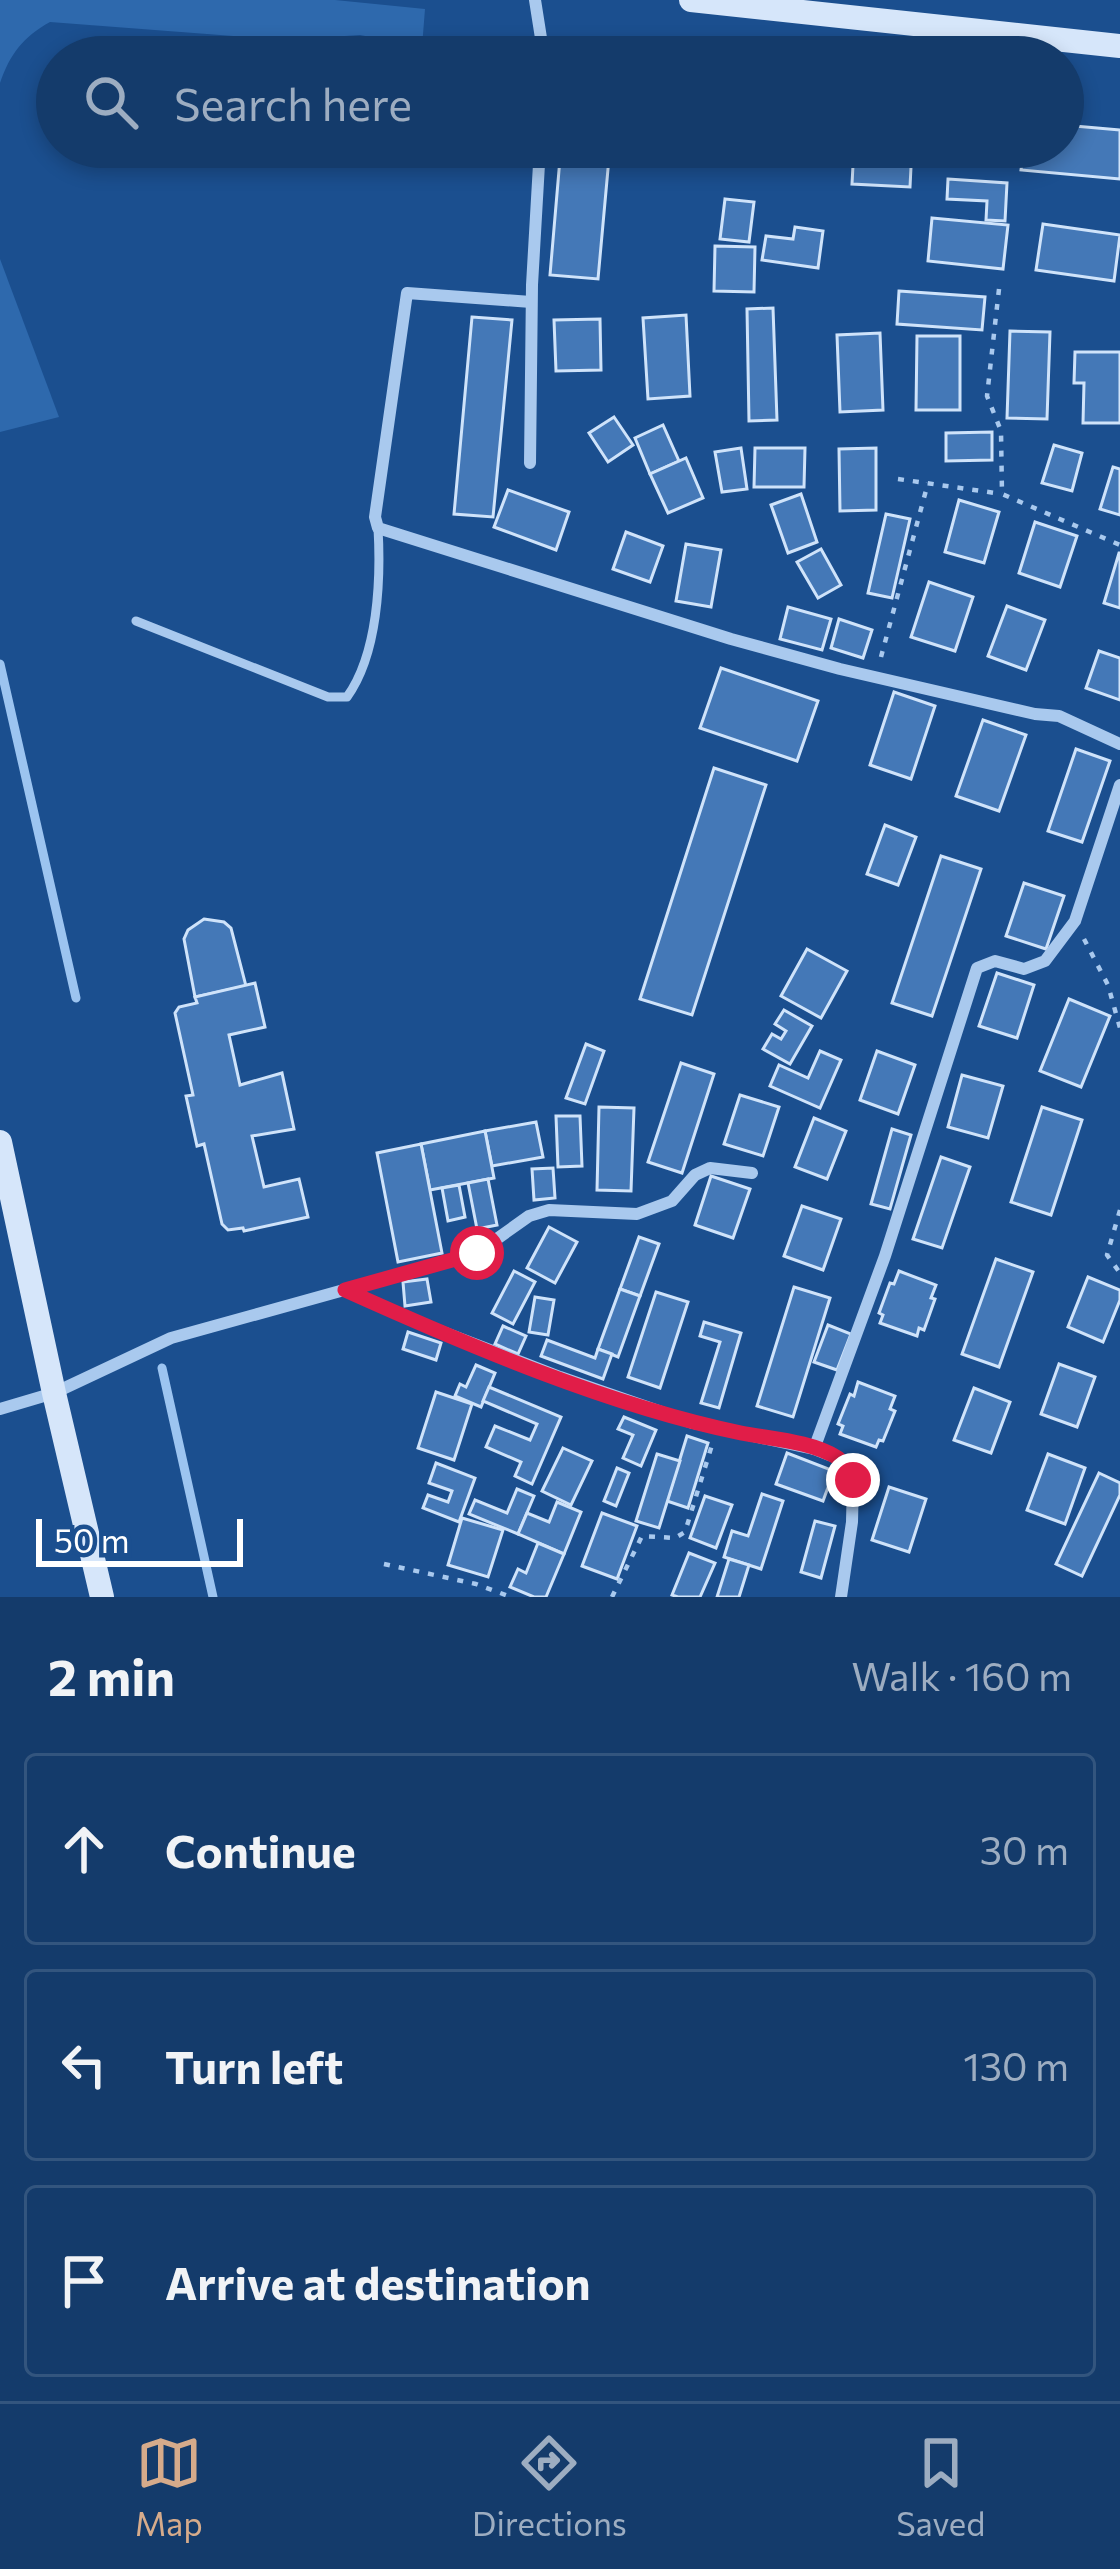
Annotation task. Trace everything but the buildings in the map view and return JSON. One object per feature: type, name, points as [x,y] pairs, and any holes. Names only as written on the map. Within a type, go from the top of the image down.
[{"type":"main road","points":[[691,0],[1027,36]]},
{"type":"main road","points":[[1084,42],[1120,46]]},
{"type":"main road","points":[[0,1142],[102,1597]]},
{"type":"street","points":[[535,0],[541,36]]},
{"type":"street","points":[[530,464],[531,302],[539,168]]},
{"type":"street","points":[[531,302],[407,293],[375,518],[378,528],[731,639],[876,678],[1059,716],[1120,744]]},
{"type":"street","points":[[814,1448],[886,1256],[977,968],[995,962],[1024,969],[1045,962],[1075,921],[1120,785]]},
{"type":"street","points":[[0,1409],[54,1393],[171,1338],[477,1253],[529,1216],[549,1210],[638,1214],[672,1202],[694,1175],[710,1168],[752,1173]]},
{"type":"street","points":[[345,1290],[560,1378],[693,1423],[814,1448],[842,1460],[853,1480],[841,1597]]},
{"type":"lane","points":[[136,621],[328,697],[346,697],[358,682],[372,630],[381,572],[378,528]]},
{"type":"path","points":[[1000,289],[987,396],[1001,431],[1002,494]]},
{"type":"path","points":[[898,479],[1002,494],[1120,545]]},
{"type":"path","points":[[876,678],[928,483]]},
{"type":"path","points":[[1075,921],[1108,985],[1120,1028]]},
{"type":"path","points":[[1120,1210],[1107,1256],[1120,1274]]},
{"type":"path","points":[[612,1597],[641,1536],[675,1538],[685,1532],[718,1428]]},
{"type":"path","points":[[383,1564],[476,1584],[511,1597]]},
{"type":"shaded area","points":[[0,0],[335,0],[425,9],[423,36],[234,36],[50,22],[19,47],[0,83]]},
{"type":"shaded area","points":[[0,259],[59,417],[0,432]]},
{"type":"waterway","points":[[0,664],[76,998]]},
{"type":"waterway","points":[[162,1368],[213,1597]]},
{"type":"route","points":[[477,1253],[345,1290],[560,1378],[693,1423],[814,1448],[842,1460],[853,1480]]}]
